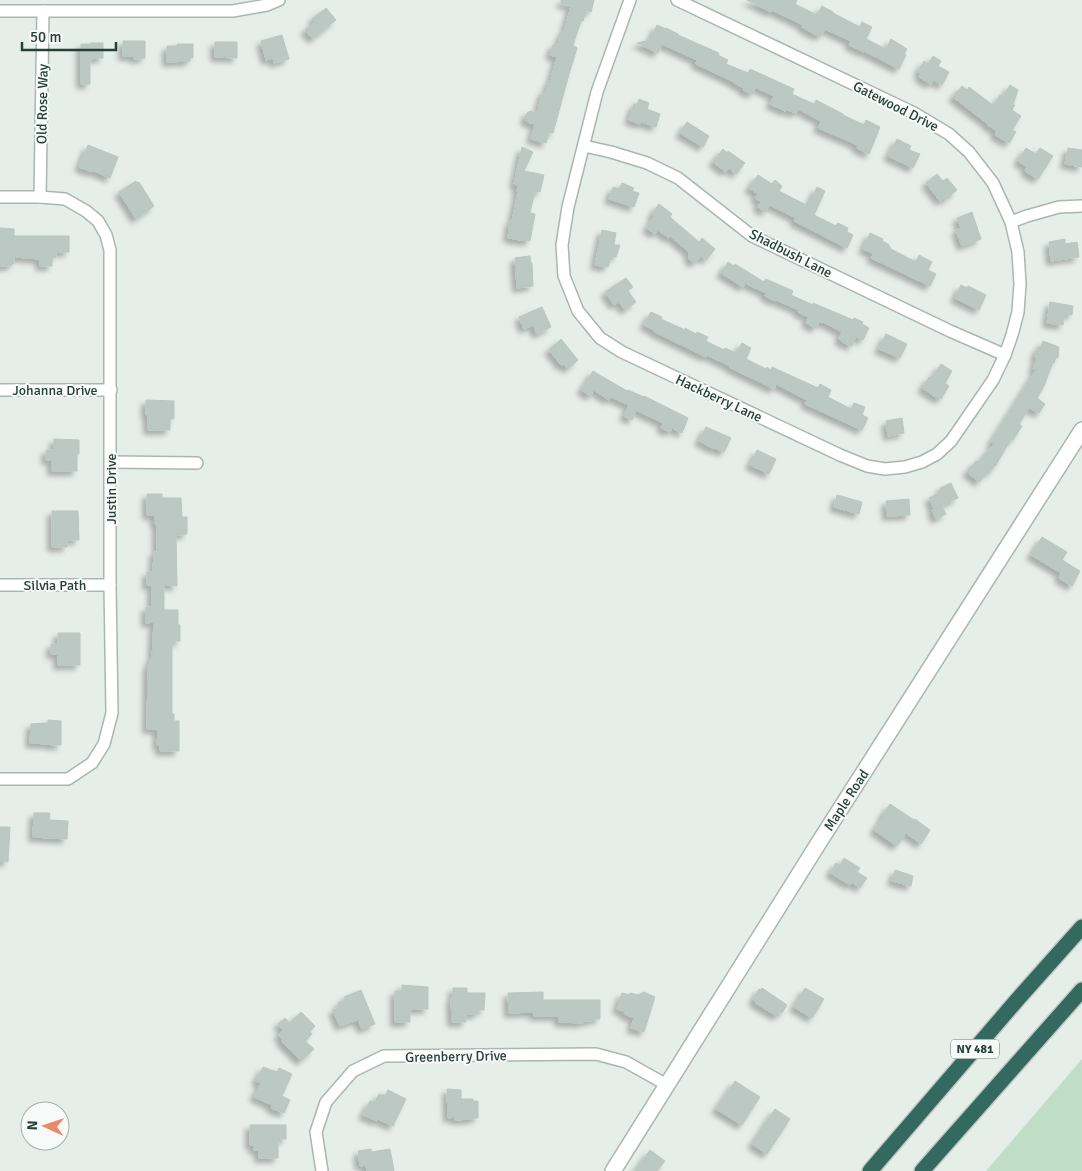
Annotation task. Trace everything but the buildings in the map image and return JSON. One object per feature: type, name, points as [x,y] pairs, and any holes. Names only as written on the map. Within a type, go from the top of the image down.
[{"type":"highway","name":"NY 481","points":[[870,1171],[1082,927]]},
{"type":"highway","name":"NY 481","points":[[922,1171],[1082,990]]},
{"type":"street","points":[[0,10],[233,11],[267,5],[279,0]]},
{"type":"street","name":"Hackberry Lane","points":[[630,0],[597,92],[568,207],[562,245],[564,276],[578,311],[600,338],[622,352],[867,466],[885,469],[905,467],[922,462],[936,454],[951,441],[993,380],[1005,355],[1018,312],[1020,284],[1018,252],[1011,222]]},
{"type":"street","name":"Gatewood Drive","points":[[677,0],[914,113],[949,134],[969,152],[992,183],[1011,222]]},
{"type":"street","name":"Old Rose Way","points":[[40,197],[43,10]]},
{"type":"street","name":"Shadbush Lane","points":[[584,146],[647,163],[678,178],[752,236],[950,331],[1005,355]]},
{"type":"street","name":"Justin Drive","points":[[0,197],[65,199],[86,211],[98,221],[106,235],[110,250],[112,713],[104,744],[92,763],[68,779],[0,779]]},
{"type":"street","points":[[1011,222],[1059,207],[1082,206]]},
{"type":"street","name":"Johanna Drive","points":[[0,390],[111,390]]},
{"type":"street","name":"Maple Road","points":[[613,1171],[818,844],[1082,430]]},
{"type":"street","points":[[111,462],[197,463]]},
{"type":"street","name":"Silvia Path","points":[[0,584],[110,585]]},
{"type":"street","name":"Greenberry Drive","points":[[322,1171],[316,1132],[326,1102],[353,1071],[384,1056],[596,1054],[626,1062],[667,1085]]},
{"type":"green space","points":[[1082,1059],[1082,1171],[986,1171]]}]
